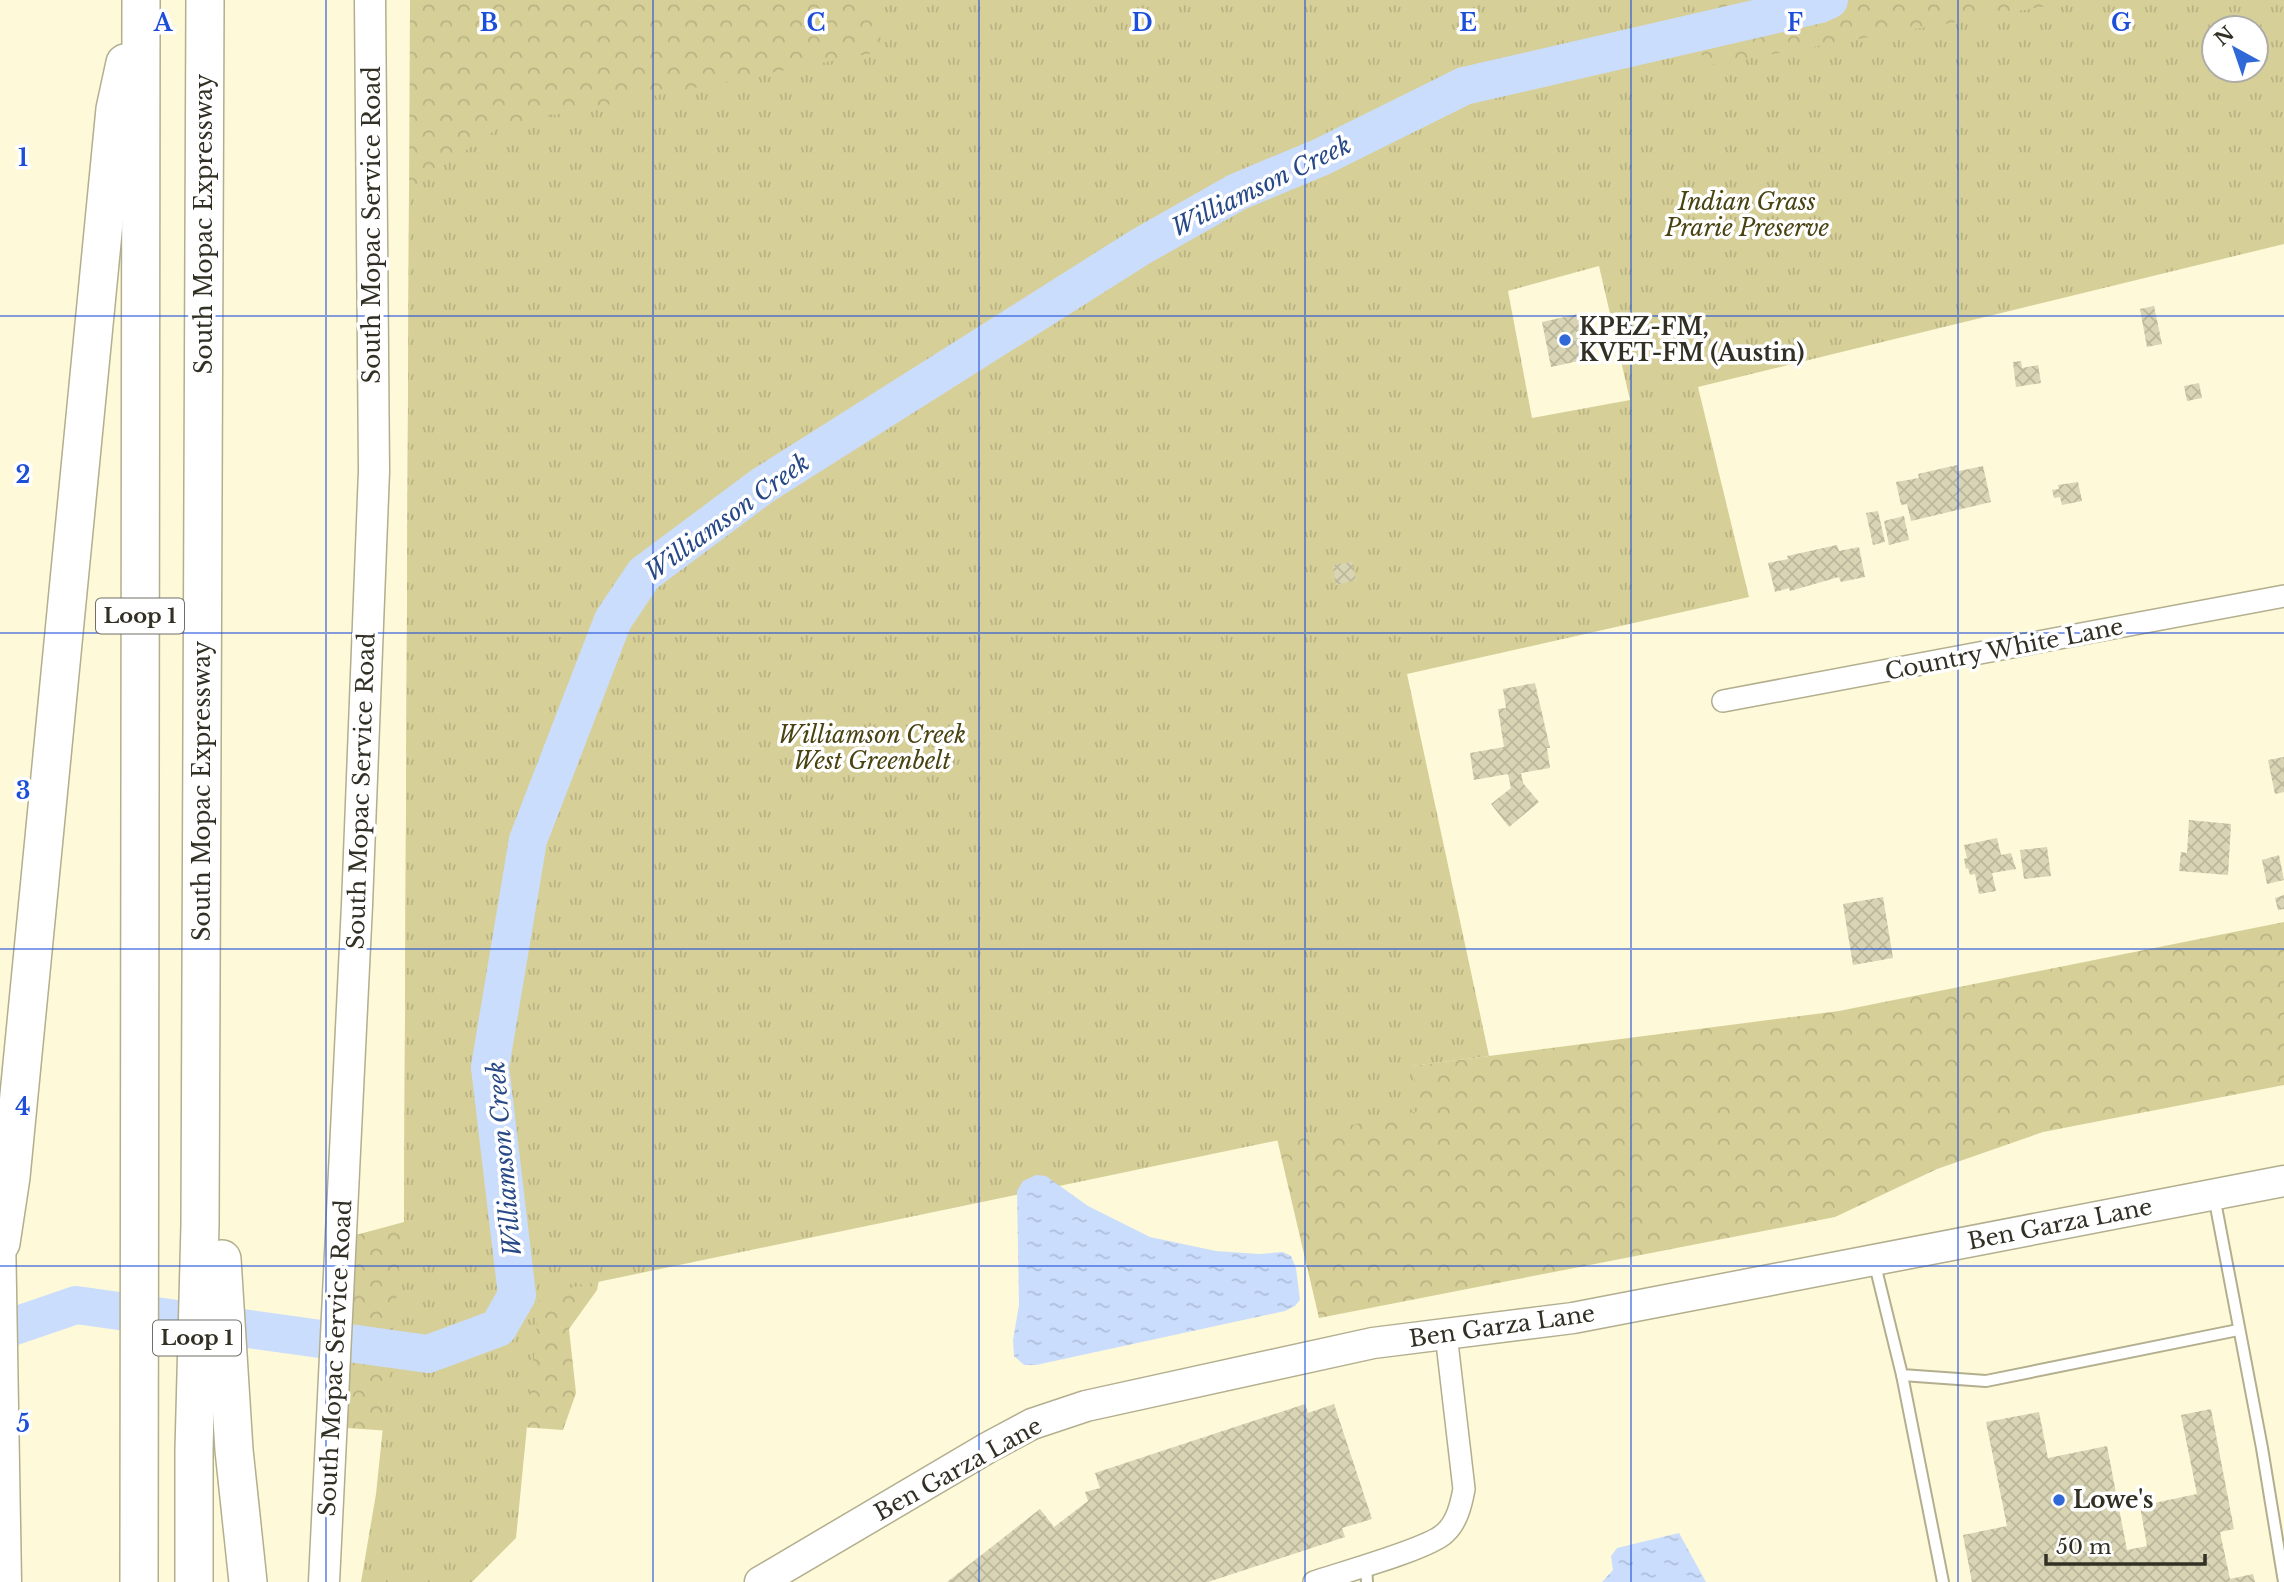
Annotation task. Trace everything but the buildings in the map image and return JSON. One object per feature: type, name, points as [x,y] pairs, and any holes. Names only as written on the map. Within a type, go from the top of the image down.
[{"type":"highway","name":"Loop 1","points":[[139,0],[139,1582]]},
{"type":"highway","points":[[1,1237],[13,1163],[116,109],[139,0]]},
{"type":"highway","name":"South Mopac Expressway","points":[[194,1582],[194,1450],[211,1229],[201,1075],[206,5]]},
{"type":"highway","points":[[211,1229],[224,1307],[234,1450],[248,1582]]},
{"type":"main road","name":"South Mopac Service Road","points":[[324,1582],[358,878],[374,471],[370,0]]},
{"type":"main road","name":"Ben Garza Lane","points":[[760,1582],[989,1447],[1032,1424],[1086,1406],[1373,1343],[1573,1318],[2284,1181]]},
{"type":"main road","points":[[1,1237],[6,1582]]},
{"type":"street","name":"Country White Lane","points":[[1723,701],[2284,596]]},
{"type":"street","points":[[1314,1582],[1367,1573],[1444,1535],[1454,1522],[1464,1489],[1446,1334]]},
{"type":"lane","points":[[2214,1194],[2262,1448],[2284,1582]]},
{"type":"lane","points":[[1873,1259],[1902,1375],[1943,1582]]},
{"type":"lane","points":[[1902,1375],[1986,1381],[2238,1330]]},
{"type":"green space","name":"Williamson Creek West Greenbelt","points":[[410,0],[2192,0],[1345,336],[1411,1066],[1839,1011],[2284,922],[2284,1085],[2043,1132],[1937,1169],[1835,1217],[1319,1318],[1275,1130],[605,1250],[597,1290],[569,1329],[576,1393],[563,1430],[521,1427],[406,1432],[332,1427],[341,1239],[404,1222]]},
{"type":"green space","name":"Williamson Creek West Greenbelt","points":[[873,0],[1692,0],[1704,66],[2081,0],[2284,0],[2284,244],[1698,387],[1749,597],[1407,674],[1489,1056],[1412,1066],[1419,1111],[540,1294],[516,1538],[472,1582],[361,1582],[376,1494],[404,1223],[409,189],[503,125],[883,51]],"holes":[[[1599,266],[1630,400],[1532,418],[1508,291]]]},
{"type":"water","points":[[1036,1175],[1046,1176],[1088,1206],[1150,1237],[1216,1251],[1259,1254],[1283,1252],[1291,1256],[1296,1268],[1300,1300],[1285,1311],[1036,1365],[1024,1365],[1014,1356],[1013,1340],[1019,1305],[1017,1191],[1023,1181]]},
{"type":"water","points":[[1679,1533],[1706,1582],[1602,1582],[1613,1570],[1611,1556],[1617,1548]]},
{"type":"waterway","name":"Williamson Creek","points":[[0,1331],[76,1305],[428,1354],[498,1328],[517,1295],[490,1067],[528,840],[613,620],[644,574],[762,486],[1140,247],[1237,192],[1321,157],[1464,86],[1829,0]]},
{"type":"place","name":"KPEZ-FM, KVET-FM (Austin)","points":[[1565,340]]},
{"type":"place","name":"Lowe's","points":[[2059,1500]]},
{"type":"park label","name":"Indian Grass Prarie Preserve","points":[[1747,215]]}]
